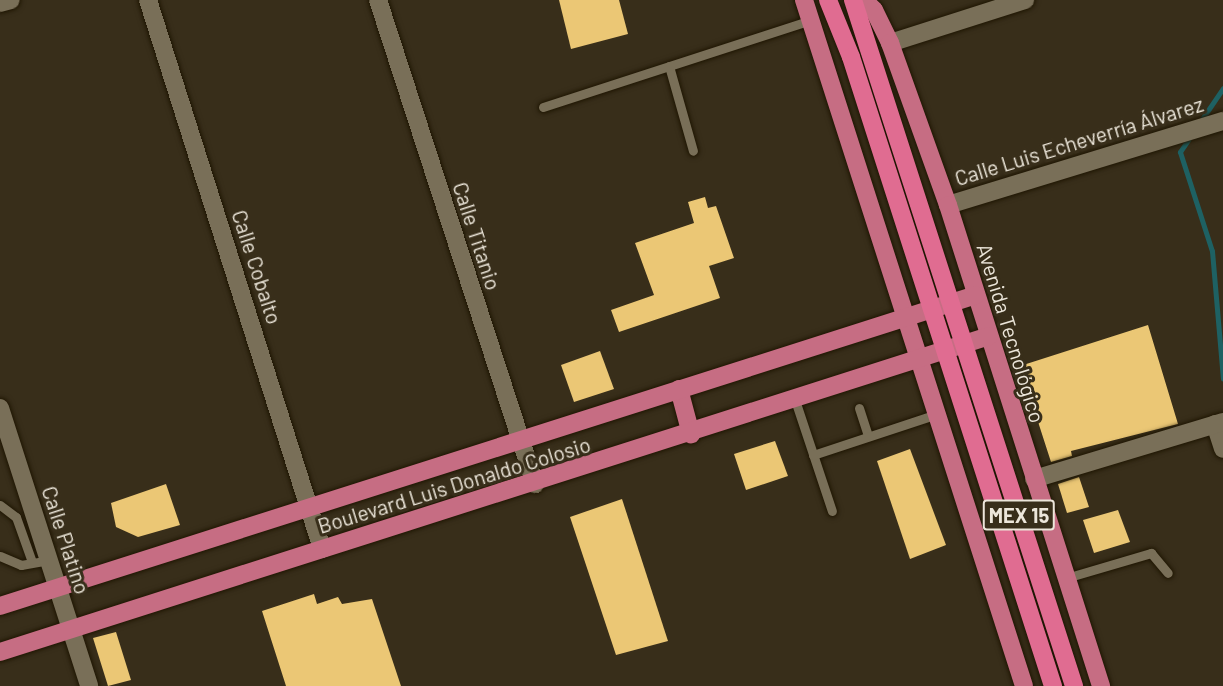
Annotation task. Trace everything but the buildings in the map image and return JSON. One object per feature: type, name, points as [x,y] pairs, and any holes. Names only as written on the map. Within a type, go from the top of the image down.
[{"type":"highway","name":"MEX 15","points":[[828,0],[851,57],[942,351],[1053,686]]},
{"type":"highway","name":"MEX 15","points":[[853,0],[1074,686]]},
{"type":"main road","points":[[804,0],[1023,686]]},
{"type":"main road","name":"Avenida Tecnológico","points":[[870,3],[890,43],[948,205],[1101,686]]},
{"type":"main road","name":"Boulevard Luis Donaldo Colosio","points":[[0,606],[976,295]]},
{"type":"main road","name":"Boulevard Luis Donaldo Colosio","points":[[0,652],[535,484],[989,336]]},
{"type":"main road","points":[[679,389],[691,434]]},
{"type":"street","points":[[0,3],[11,0]]},
{"type":"street","name":"Calle Cobalto","points":[[148,0],[322,549]]},
{"type":"street","name":"Calle Titanio","points":[[378,0],[519,441],[535,484]]},
{"type":"street","points":[[890,43],[1024,0]]},
{"type":"street","name":"Calle Luis Echeverría Álvarez","points":[[948,205],[1170,140],[1223,121]]},
{"type":"street","name":"Calle Platino","points":[[0,408],[40,561],[57,587],[89,686]]},
{"type":"street","points":[[1034,479],[1219,423],[1223,449]]},
{"type":"lane","points":[[543,107],[810,20]]},
{"type":"lane","points":[[669,66],[693,151]]},
{"type":"lane","points":[[795,400],[832,511]]},
{"type":"lane","points":[[859,408],[868,435]]},
{"type":"lane","points":[[813,454],[937,414]]},
{"type":"lane","points":[[0,505],[16,517],[40,561],[21,564],[0,556]]},
{"type":"lane","points":[[1066,578],[1151,554],[1164,562],[1168,573]]},
{"type":"waterway","points":[[1200,122],[1223,88]]},
{"type":"waterway","points":[[1190,137],[1180,152],[1212,251],[1223,379]]}]
